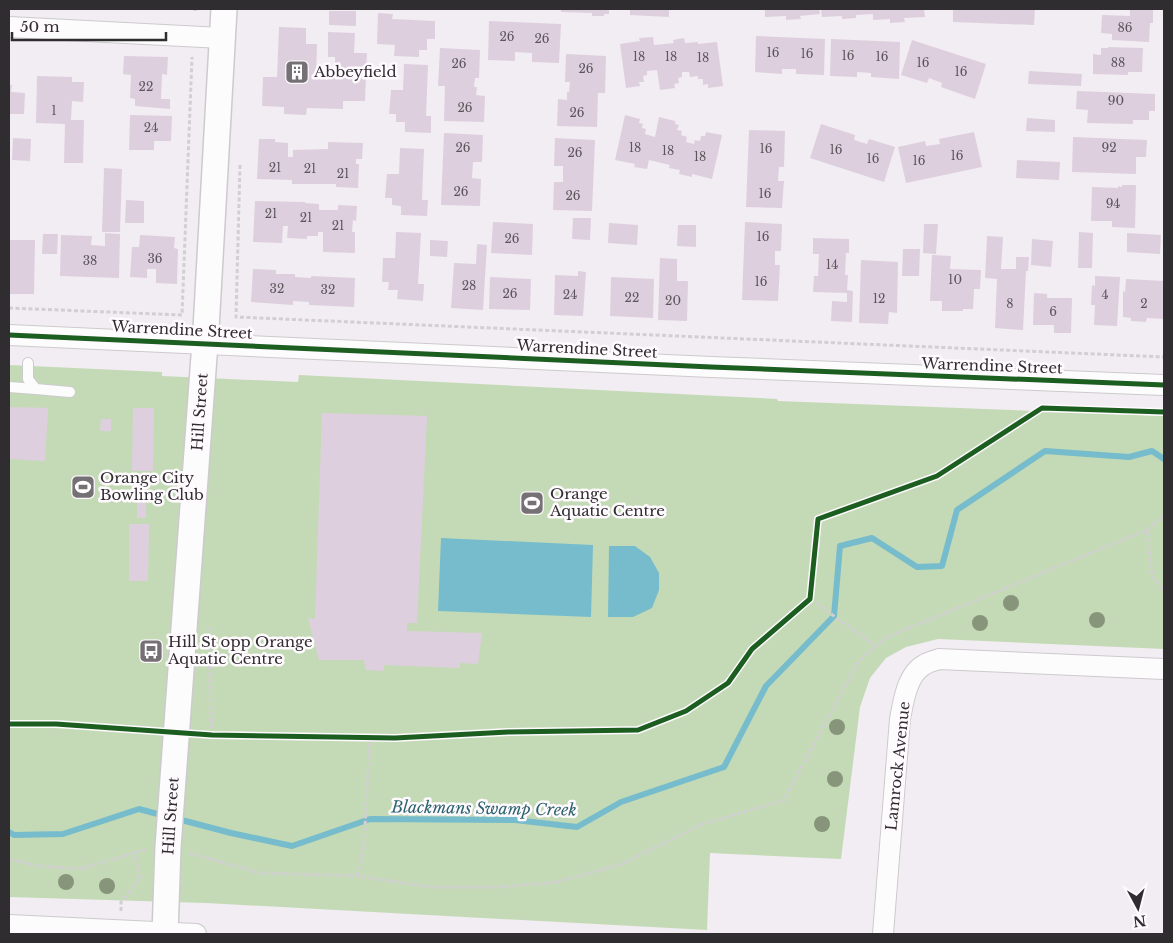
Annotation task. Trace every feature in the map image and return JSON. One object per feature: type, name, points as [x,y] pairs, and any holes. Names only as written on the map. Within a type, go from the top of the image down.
[{"type":"street","name":"Hill Street","points":[[166,933],[169,838],[204,344],[224,9]]},
{"type":"street","points":[[9,27],[222,38]]},
{"type":"street","name":"Warrendine Street","points":[[9,335],[711,367],[1164,385]]},
{"type":"street","name":"Lamrock Avenue","points":[[883,934],[900,719],[904,696],[911,679],[922,666],[939,659],[1164,668]]},
{"type":"street","points":[[9,925],[196,934]]},
{"type":"lane","points":[[28,363],[28,379],[36,389]]},
{"type":"lane","points":[[9,387],[70,392]]},
{"type":"path","points":[[9,308],[182,315],[192,57]]},
{"type":"path","points":[[236,317],[1164,357]]},
{"type":"path","points":[[177,732],[212,735],[395,738],[508,732],[638,730],[686,711],[728,683],[752,649],[810,599],[818,519],[937,476],[1042,408],[1164,412]]},
{"type":"path","points":[[169,838],[259,873],[357,876],[431,888],[499,887],[557,882],[622,864],[700,825],[784,800],[858,662],[886,638],[1147,530],[1164,515]]},
{"type":"path","points":[[1147,530],[1152,576],[1164,590]]},
{"type":"path","points":[[810,599],[876,646]]},
{"type":"path","points":[[357,876],[364,845],[370,737]]},
{"type":"path","points":[[123,930],[121,902],[140,878],[134,853]]},
{"type":"path","points":[[9,859],[39,866],[80,869],[121,856]]},
{"type":"green space","points":[[9,365],[162,372],[162,376],[298,382],[299,375],[777,399],[778,401],[1164,416],[1164,649],[938,639],[906,647],[886,658],[870,678],[860,707],[841,859],[710,853],[707,930],[206,903],[9,897]]},
{"type":"water","points":[[441,538],[593,545],[591,617],[438,611]]},
{"type":"water","points":[[609,546],[635,546],[650,557],[659,573],[659,590],[652,608],[633,617],[608,617]]},
{"type":"building","points":[[561,9],[609,9],[609,14],[592,16],[592,13],[561,12]]},
{"type":"building","points":[[630,9],[669,9],[669,17],[630,15]]},
{"type":"building","points":[[765,9],[819,9],[820,14],[800,16],[801,19],[786,20],[786,16],[765,17]]},
{"type":"building","points":[[821,9],[924,9],[925,17],[904,18],[905,22],[890,23],[890,19],[873,20],[873,14],[856,15],[856,18],[842,19],[842,16],[822,17]]},
{"type":"building","points":[[953,9],[1035,9],[1034,25],[953,22]]},
{"type":"building","points":[[1130,9],[1153,9],[1153,23],[1150,23],[1149,42],[1112,40],[1112,34],[1101,33],[1102,15],[1130,16]]},
{"type":"building","points":[[329,11],[356,11],[356,26],[329,25]]},
{"type":"building","points":[[378,13],[393,14],[392,19],[435,21],[435,39],[427,39],[427,50],[419,50],[419,57],[394,56],[395,45],[377,44]]},
{"type":"building","points":[[489,21],[561,24],[559,63],[532,62],[532,53],[515,52],[515,61],[488,60]]},
{"type":"building","name":"Abbeyfield","points":[[279,27],[306,28],[306,44],[317,44],[316,79],[323,79],[335,68],[335,57],[328,57],[328,32],[355,33],[354,53],[367,53],[365,101],[343,101],[343,109],[307,108],[306,115],[284,114],[284,107],[262,106],[263,77],[277,77]]},
{"type":"building","points":[[756,36],[825,39],[824,75],[796,74],[796,69],[782,69],[782,74],[755,72]]},
{"type":"building","points":[[653,37],[654,45],[674,43],[673,40],[684,38],[685,43],[717,42],[723,86],[708,88],[708,84],[703,85],[703,79],[698,79],[698,76],[690,77],[689,72],[682,72],[682,77],[678,78],[679,83],[674,84],[675,88],[660,90],[657,70],[647,71],[647,75],[643,76],[644,82],[639,82],[640,86],[626,88],[620,44],[640,41],[639,38]]},
{"type":"building","points":[[831,39],[900,42],[899,79],[871,77],[871,73],[857,72],[857,77],[830,76]]},
{"type":"building","points":[[912,40],[986,64],[975,99],[941,87],[942,83],[929,78],[927,83],[901,75]]},
{"type":"building","points":[[440,48],[480,50],[479,78],[475,78],[474,87],[477,87],[476,95],[485,96],[484,122],[444,121],[445,86],[438,86]]},
{"type":"building","points":[[1101,48],[1143,48],[1142,72],[1128,72],[1128,75],[1093,74],[1093,54],[1101,55]]},
{"type":"building","points":[[566,54],[606,56],[605,93],[598,93],[597,127],[557,126],[558,99],[567,100],[567,92],[569,92],[570,82],[565,82]]},
{"type":"building","points":[[124,56],[168,57],[167,75],[162,74],[161,99],[170,99],[170,109],[135,106],[135,99],[130,98],[131,75],[123,74]]},
{"type":"building","points":[[404,64],[428,65],[426,116],[431,116],[431,133],[405,132],[405,122],[396,122],[396,114],[389,114],[391,90],[403,90]]},
{"type":"building","points":[[1029,71],[1082,74],[1081,86],[1028,84]]},
{"type":"building","points":[[37,76],[72,77],[72,82],[84,82],[83,102],[72,101],[71,120],[84,120],[83,163],[64,163],[65,124],[36,123]]},
{"type":"building","points":[[9,85],[12,85],[11,92],[25,93],[24,114],[9,114]]},
{"type":"building","points":[[1077,91],[1155,94],[1155,111],[1149,111],[1149,120],[1133,120],[1133,124],[1087,123],[1088,110],[1076,109]]},
{"type":"building","points":[[130,115],[172,116],[171,141],[154,141],[154,150],[129,150]]},
{"type":"building","points":[[625,115],[640,119],[639,123],[643,124],[642,128],[646,129],[645,134],[655,137],[659,117],[675,121],[675,124],[679,125],[677,130],[682,131],[681,135],[687,137],[686,142],[694,144],[695,140],[700,141],[701,136],[705,136],[706,132],[722,135],[712,179],[692,174],[692,177],[679,174],[680,170],[669,168],[670,165],[649,160],[647,169],[634,167],[635,164],[615,160]]},
{"type":"building","points":[[1027,118],[1055,120],[1055,132],[1026,131]]},
{"type":"building","points":[[821,124],[855,135],[854,140],[867,144],[869,139],[895,147],[884,182],[810,158]]},
{"type":"building","points":[[749,130],[785,131],[784,167],[779,167],[778,181],[784,181],[782,208],[746,207]]},
{"type":"building","points":[[974,132],[982,167],[906,183],[898,147],[925,141],[926,146],[940,144],[939,139]]},
{"type":"building","points":[[444,133],[483,135],[482,162],[473,162],[472,178],[481,179],[480,206],[441,205]]},
{"type":"building","points":[[1073,137],[1147,140],[1146,157],[1136,157],[1136,174],[1072,172]]},
{"type":"building","points":[[13,138],[31,139],[30,161],[12,160]]},
{"type":"building","points":[[555,138],[595,140],[592,211],[553,210],[554,182],[563,182],[563,166],[554,166]]},
{"type":"building","points":[[259,139],[275,139],[275,142],[288,143],[288,157],[293,157],[293,150],[328,149],[328,142],[363,143],[362,159],[356,159],[356,164],[359,164],[358,188],[336,187],[336,184],[292,184],[292,180],[257,179]]},
{"type":"building","points":[[400,148],[424,149],[422,200],[428,200],[427,216],[401,215],[401,206],[392,205],[392,198],[385,198],[387,174],[399,174]]},
{"type":"building","points":[[1017,160],[1060,162],[1059,180],[1016,178]]},
{"type":"building","points":[[104,168],[122,169],[120,232],[102,232]]},
{"type":"building","points":[[1122,185],[1136,185],[1135,228],[1112,227],[1112,221],[1091,221],[1092,187],[1118,188],[1118,186],[1122,187]]},
{"type":"building","points":[[126,200],[144,201],[144,223],[125,223]]},
{"type":"building","points":[[255,201],[305,202],[319,204],[319,210],[338,210],[338,205],[357,206],[356,221],[353,220],[352,232],[355,232],[355,253],[323,252],[323,232],[318,232],[318,236],[307,236],[307,239],[287,238],[288,226],[283,226],[282,243],[253,242]]},
{"type":"building","points":[[573,218],[591,218],[590,240],[572,239]]},
{"type":"building","points":[[493,222],[533,224],[532,255],[491,253]]},
{"type":"building","points":[[745,222],[782,224],[781,251],[775,251],[775,265],[780,265],[778,301],[742,300]]},
{"type":"building","points":[[609,223],[638,225],[637,245],[608,243]]},
{"type":"building","points":[[924,224],[938,224],[936,254],[923,253]]},
{"type":"building","points":[[678,225],[696,225],[696,247],[677,246]]},
{"type":"building","points":[[396,232],[421,233],[418,284],[424,284],[423,301],[397,299],[398,290],[388,290],[389,282],[382,282],[383,258],[395,258]]},
{"type":"building","points":[[1079,232],[1093,233],[1092,268],[1078,268]]},
{"type":"building","points":[[105,233],[120,234],[119,278],[60,276],[61,235],[92,236],[91,245],[105,246]]},
{"type":"building","points":[[1127,233],[1161,235],[1160,254],[1127,252]]},
{"type":"building","points":[[43,234],[58,234],[57,254],[42,254]]},
{"type":"building","points":[[140,235],[175,237],[174,248],[178,249],[177,284],[156,283],[156,269],[147,269],[147,278],[130,277],[132,247],[139,247]]},
{"type":"building","points":[[987,236],[1003,237],[1001,269],[1016,269],[1016,257],[1029,257],[1028,271],[1026,271],[1023,330],[995,328],[997,279],[985,278]]},
{"type":"building","points":[[813,238],[849,239],[849,253],[846,253],[845,275],[848,275],[847,290],[853,291],[852,322],[831,321],[832,301],[847,302],[847,293],[813,292],[814,276],[818,276],[819,254],[813,254]]},
{"type":"building","points":[[1032,239],[1053,241],[1051,267],[1031,265]]},
{"type":"building","points":[[9,240],[35,240],[34,294],[9,294]]},
{"type":"building","points":[[430,240],[448,241],[447,257],[430,256]]},
{"type":"building","points":[[477,244],[487,245],[483,310],[451,308],[454,263],[476,264]]},
{"type":"building","points":[[903,249],[920,249],[919,276],[902,276]]},
{"type":"building","points":[[932,255],[951,256],[950,269],[981,270],[980,289],[974,289],[973,309],[942,311],[942,301],[930,301]]},
{"type":"building","points":[[660,258],[677,259],[677,281],[688,281],[687,321],[658,320]]},
{"type":"building","points":[[861,260],[898,262],[897,313],[889,312],[888,324],[859,323]]},
{"type":"building","points":[[253,269],[276,270],[276,274],[295,274],[295,277],[355,278],[354,307],[309,305],[309,302],[293,301],[293,305],[251,302]]},
{"type":"building","points":[[578,271],[586,272],[583,316],[554,315],[555,275],[578,276]]},
{"type":"building","points":[[1095,276],[1120,277],[1117,326],[1094,325],[1095,305],[1091,305],[1092,285],[1095,286]]},
{"type":"building","points":[[490,277],[531,279],[530,310],[489,309]]},
{"type":"building","points":[[611,277],[654,279],[653,318],[610,316]]},
{"type":"building","points":[[1126,279],[1164,281],[1164,319],[1147,318],[1146,322],[1131,321],[1131,318],[1123,317],[1123,291],[1125,292]]},
{"type":"building","points":[[1034,293],[1047,294],[1047,298],[1072,298],[1071,333],[1054,333],[1054,325],[1033,325]]},
{"type":"building","points":[[9,407],[48,408],[45,461],[9,459]]},
{"type":"building","points":[[133,408],[154,408],[153,471],[132,471]]},
{"type":"building","points":[[322,413],[427,416],[417,623],[407,623],[407,631],[482,633],[478,664],[460,663],[460,668],[384,665],[384,671],[366,670],[364,660],[319,660],[308,618],[315,619]]},
{"type":"building","points":[[101,419],[111,419],[111,431],[100,431]]},
{"type":"building","points":[[137,500],[146,500],[146,518],[137,518]]},
{"type":"building","points":[[129,524],[149,524],[148,581],[129,581]]},
{"type":"waterway","name":"Blackmans Swamp Creek","points":[[174,818],[292,846],[370,819],[515,820],[577,827],[621,802],[724,767],[766,686],[834,616],[840,546],[872,538],[917,567],[942,566],[957,510],[1045,451],[1129,457],[1152,451],[1164,459]]},
{"type":"waterway","name":"Blackmans Swamp Creek","points":[[9,832],[14,835],[63,834],[139,809],[165,816]]},
{"type":"cycle path","points":[[9,335],[711,367],[1164,385]]},
{"type":"cycle path","points":[[9,724],[56,724],[212,735],[395,738],[508,732],[638,730],[686,711],[728,683],[752,649],[810,599],[818,519],[937,476],[1042,408],[1164,412]]},
{"type":"place","name":"Abbeyfield","points":[[297,72]]},
{"type":"place","name":"Orange City Bowling Club","points":[[83,487]]},
{"type":"place","name":"Orange Aquatic Centre","points":[[532,503]]},
{"type":"place","name":"Hill St opp Orange Aquatic Centre","points":[[151,651]]}]
